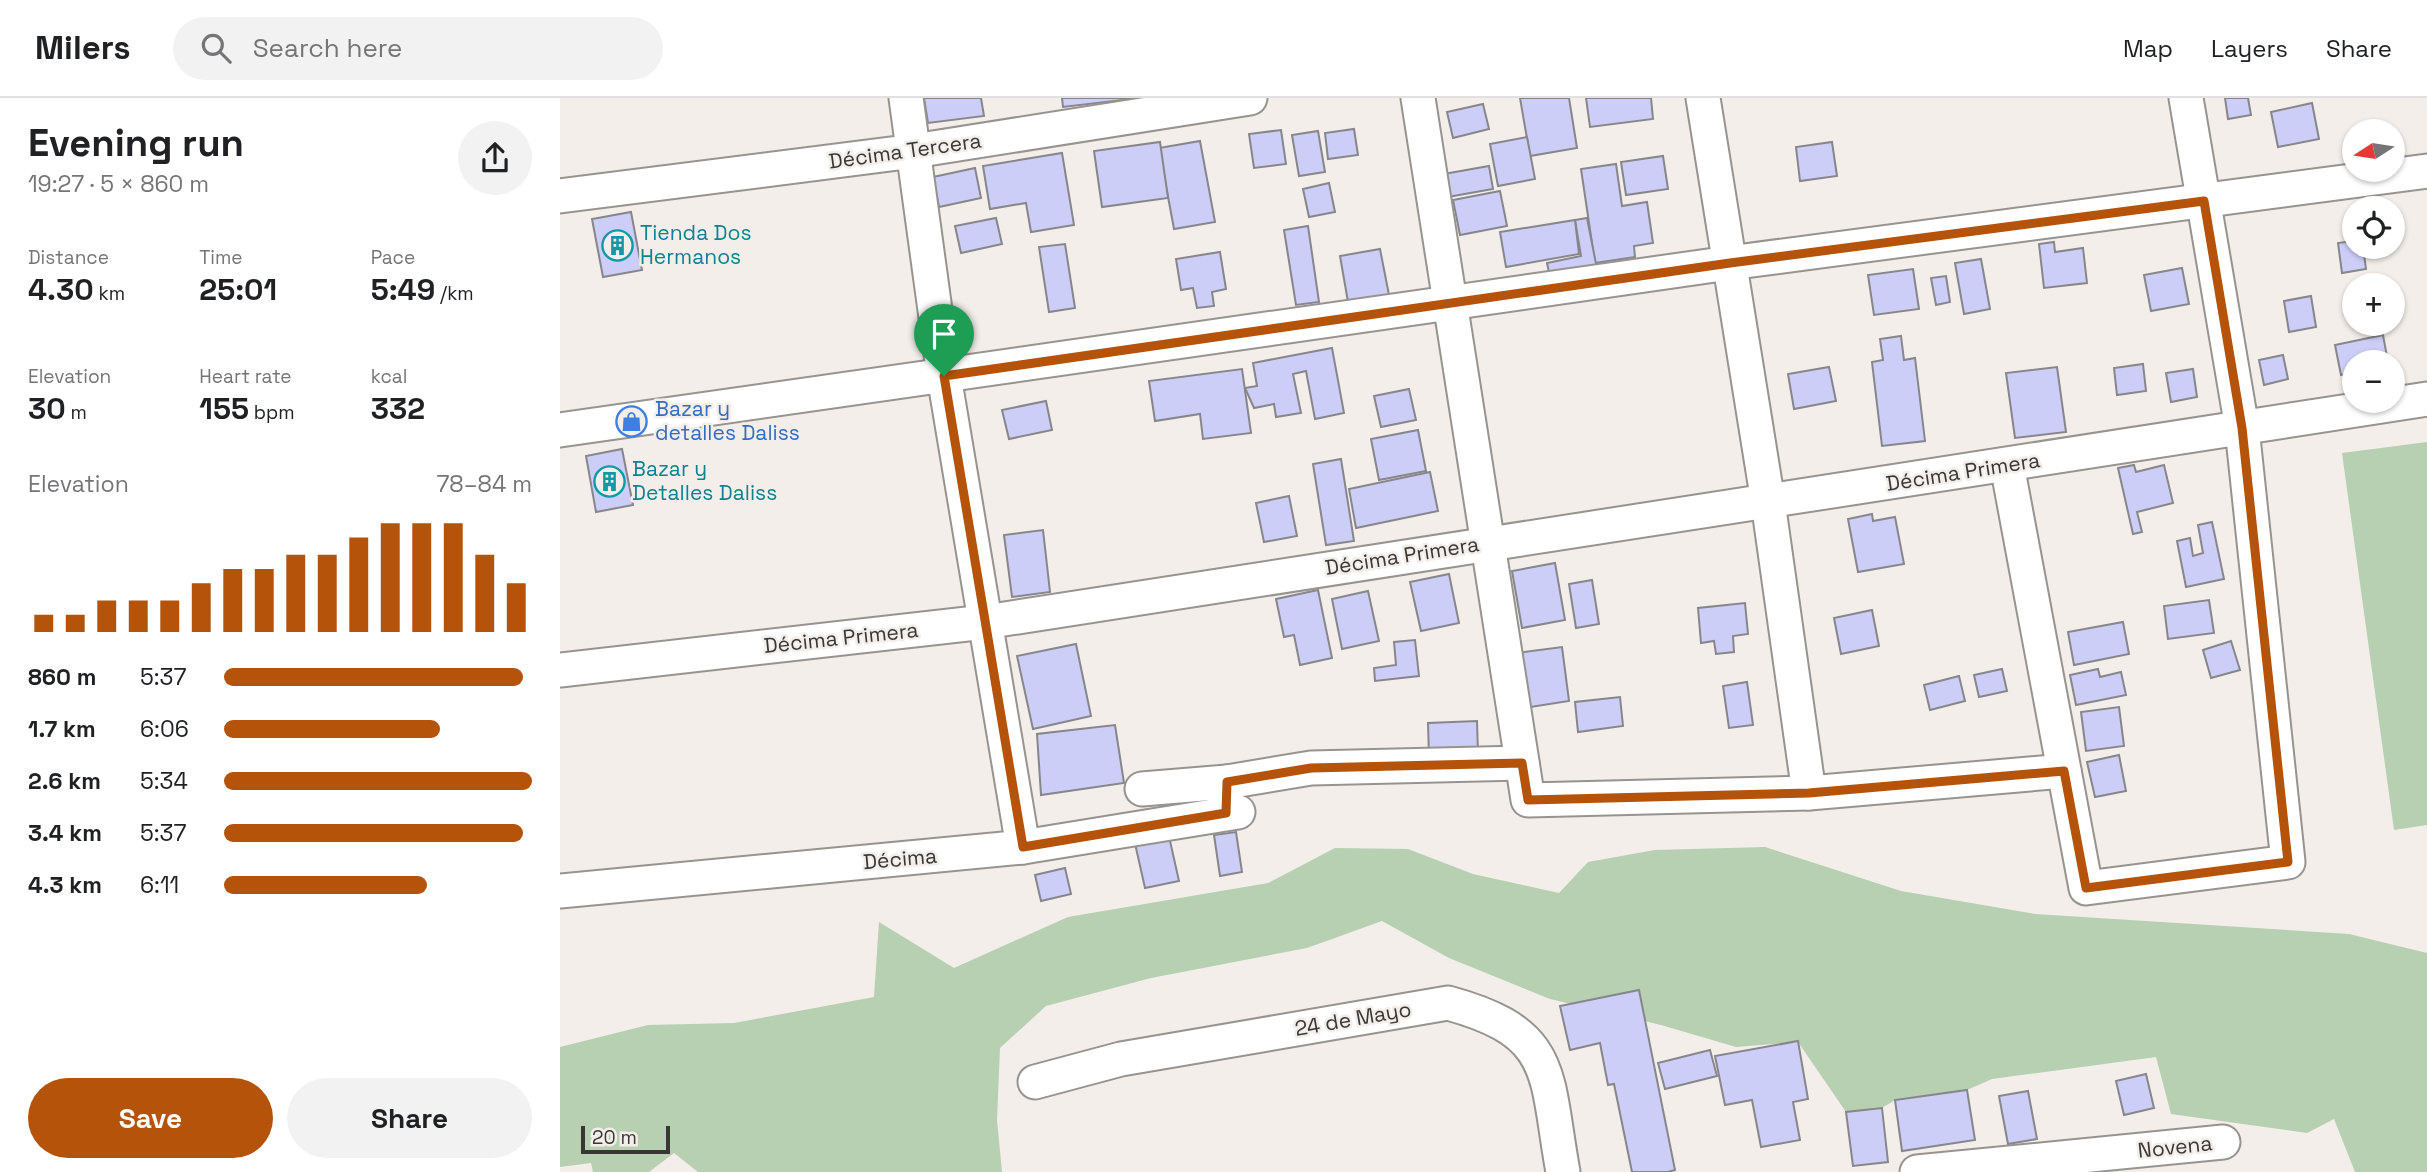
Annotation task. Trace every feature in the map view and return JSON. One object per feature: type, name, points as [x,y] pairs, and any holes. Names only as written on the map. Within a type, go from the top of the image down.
[{"type":"street","points":[[906,98],[944,376],[1023,847]]},
{"type":"street","name":"Décima Tercera","points":[[560,196],[914,151],[1250,98]]},
{"type":"street","points":[[1418,98],[1528,800],[1809,793],[2064,771]]},
{"type":"street","points":[[1703,98],[1768,502],[1809,793]]},
{"type":"street","points":[[2007,465],[2086,888],[2288,862],[2242,428],[2186,98]]},
{"type":"street","points":[[560,430],[1730,263],[2427,171]]},
{"type":"street","name":"Décima Primera","points":[[560,670],[985,622],[2427,399]]},
{"type":"street","points":[[1142,789],[1231,802],[1311,768],[1522,763]]},
{"type":"street","name":"Décima","points":[[560,891],[1023,847],[1231,802]]},
{"type":"street","name":"24 de Mayo","points":[[1035,1082],[1121,1059],[1448,1003],[1494,1018],[1514,1028],[1535,1048],[1544,1071],[1563,1172]]},
{"type":"street","name":"Novena","points":[[1917,1172],[2223,1142]]},
{"type":"green space","points":[[2427,442],[2427,825],[2394,830],[2342,453]]},
{"type":"green space","points":[[1765,847],[1901,891],[2035,914],[2349,934],[2427,953],[2427,1172],[2355,1172],[2334,1119],[2307,1133],[2171,1114],[2156,1057],[1992,1079],[1967,1090],[1895,1100],[1882,1108],[1846,1112],[1798,1042],[1736,1047],[1661,1025],[1550,999],[1449,958],[1382,921],[1307,948],[1151,978],[1046,1006],[1000,1048],[997,1120],[1002,1172],[698,1172],[674,1153],[649,1172],[593,1172],[591,1163],[560,1167],[560,1047],[648,1025],[734,1023],[874,997],[879,922],[954,968],[1068,917],[1268,883],[1335,848],[1408,849],[1473,874],[1559,893],[1588,862],[1655,850]]},
{"type":"building","points":[[924,98],[981,98],[984,116],[928,123]]},
{"type":"building","points":[[1062,98],[1140,98],[1063,107]]},
{"type":"building","points":[[1520,98],[1569,98],[1577,148],[1530,156]]},
{"type":"building","points":[[1586,98],[1651,98],[1653,119],[1590,127]]},
{"type":"building","points":[[2225,98],[2248,98],[2251,115],[2228,119]]},
{"type":"building","points":[[2312,103],[2319,139],[2278,147],[2271,112]]},
{"type":"building","points":[[1483,104],[1489,129],[1453,138],[1447,112]]},
{"type":"building","points":[[1354,129],[1358,155],[1328,159],[1325,133]]},
{"type":"building","points":[[1281,130],[1286,164],[1254,168],[1249,134]]},
{"type":"building","points":[[1318,131],[1325,172],[1299,176],[1292,135]]},
{"type":"building","points":[[1527,137],[1535,179],[1498,186],[1490,144]]},
{"type":"building","points":[[1200,141],[1215,222],[1174,229],[1159,148]]},
{"type":"building","points":[[1160,142],[1168,198],[1102,207],[1094,151]]},
{"type":"building","points":[[1832,142],[1837,176],[1800,181],[1796,147]]},
{"type":"building","points":[[1062,153],[1074,225],[1031,232],[1026,203],[990,209],[983,166]]},
{"type":"building","points":[[1663,156],[1668,189],[1626,195],[1621,162]]},
{"type":"building","points":[[1616,164],[1622,206],[1647,202],[1653,243],[1634,246],[1635,257],[1595,263],[1581,169]]},
{"type":"building","points":[[1489,166],[1493,189],[1442,198],[1438,175]]},
{"type":"building","points":[[975,168],[981,198],[939,207],[933,177]]},
{"type":"building","points":[[1329,183],[1335,212],[1309,217],[1303,189]]},
{"type":"building","points":[[1500,191],[1507,226],[1460,235],[1453,200]]},
{"type":"building","name":"Tienda Dos Hermanos","points":[[631,212],[642,270],[603,277],[592,219]]},
{"type":"building","points":[[996,218],[1002,244],[961,253],[955,226]]},
{"type":"building","points":[[1587,218],[1597,269],[1550,277],[1547,263],[1581,256],[1575,220]]},
{"type":"building","points":[[1575,220],[1579,254],[1506,267],[1500,232]]},
{"type":"building","points":[[1308,226],[1319,302],[1296,305],[1284,230]]},
{"type":"building","points":[[2054,242],[2055,252],[2083,248],[2087,283],[2044,288],[2039,244]]},
{"type":"building","points":[[2342,242],[2342,259],[2365,259],[2366,269],[2342,273],[2338,243]]},
{"type":"building","points":[[1065,244],[1075,308],[1049,312],[1039,247]]},
{"type":"building","points":[[1380,249],[1389,295],[1348,302],[1340,256]]},
{"type":"building","points":[[1220,252],[1226,289],[1212,292],[1214,306],[1197,308],[1193,288],[1181,290],[1176,259]]},
{"type":"building","points":[[1981,259],[1990,309],[1964,314],[1955,263]]},
{"type":"building","points":[[2182,268],[2189,304],[2151,311],[2144,275]]},
{"type":"building","points":[[1913,269],[1919,309],[1874,315],[1868,275]]},
{"type":"building","points":[[1946,276],[1950,302],[1936,305],[1931,278]]},
{"type":"building","points":[[2311,296],[2316,327],[2289,332],[2284,301]]},
{"type":"building","points":[[1901,336],[1904,360],[1915,358],[1925,441],[1882,446],[1872,362],[1883,360],[1880,339]]},
{"type":"building","points":[[2383,336],[2386,350],[2342,350],[2341,375],[2335,345]]},
{"type":"building","points":[[1332,348],[1344,413],[1315,419],[1306,371],[1293,374],[1301,413],[1276,417],[1274,404],[1254,408],[1245,388],[1257,386],[1253,363]]},
{"type":"building","points":[[2283,355],[2288,379],[2264,385],[2259,360]]},
{"type":"building","points":[[2143,364],[2146,391],[2117,395],[2114,368]]},
{"type":"building","points":[[1829,367],[1836,401],[1794,409],[1788,374]]},
{"type":"building","points":[[2057,367],[2066,432],[2015,438],[2006,373]]},
{"type":"building","points":[[1242,369],[1251,433],[1203,439],[1200,414],[1155,421],[1149,381]]},
{"type":"building","points":[[2193,369],[2197,397],[2171,402],[2166,373]]},
{"type":"building","points":[[1409,389],[1416,420],[1381,427],[1374,396]]},
{"type":"building","points":[[1046,401],[1052,430],[1009,439],[1002,410]]},
{"type":"building","points":[[1418,430],[1426,471],[1379,480],[1371,439]]},
{"type":"building","name":"Bazar y Detalles Daliss","points":[[622,449],[633,505],[596,512],[586,456]]},
{"type":"building","points":[[1341,459],[1354,541],[1326,545],[1313,464]]},
{"type":"building","points":[[2134,465],[2136,472],[2164,465],[2173,503],[2137,512],[2142,532],[2133,534],[2118,468]]},
{"type":"building","points":[[1430,472],[1438,511],[1356,528],[1349,489]]},
{"type":"building","points":[[1289,496],[1297,536],[1264,542],[1256,503]]},
{"type":"building","points":[[1872,514],[1873,521],[1895,517],[1904,564],[1858,572],[1848,519]]},
{"type":"building","points":[[2212,522],[2224,579],[2186,587],[2177,541],[2190,538],[2193,556],[2203,553],[2198,525]]},
{"type":"building","points":[[1043,530],[1050,592],[1012,597],[1004,535]]},
{"type":"building","points":[[1555,563],[1565,620],[1522,628],[1512,571]]},
{"type":"building","points":[[1449,574],[1459,623],[1421,631],[1410,582]]},
{"type":"building","points":[[1592,580],[1599,624],[1576,628],[1569,584]]},
{"type":"building","points":[[1318,590],[1332,658],[1300,665],[1294,635],[1284,637],[1276,599]]},
{"type":"building","points":[[1368,591],[1379,641],[1342,649],[1332,599]]},
{"type":"building","points":[[2209,600],[2214,633],[2168,639],[2164,606]]},
{"type":"building","points":[[1745,603],[1748,634],[1733,636],[1734,652],[1716,654],[1714,641],[1701,643],[1698,608]]},
{"type":"building","points":[[1872,610],[1879,646],[1841,654],[1834,618]]},
{"type":"building","points":[[2123,622],[2129,654],[2074,665],[2068,632]]},
{"type":"building","points":[[1415,640],[1419,676],[1375,681],[1374,668],[1396,665],[1394,642]]},
{"type":"building","points":[[2231,641],[2240,670],[2211,678],[2203,650]]},
{"type":"building","points":[[1076,644],[1091,716],[1033,729],[1017,656]]},
{"type":"building","points":[[1562,647],[1569,701],[1524,708],[1516,653]]},
{"type":"building","points":[[2002,669],[2007,691],[1979,697],[1974,675]]},
{"type":"building","points":[[2098,669],[2100,677],[2121,672],[2126,695],[2076,705],[2070,675]]},
{"type":"building","points":[[1959,676],[1965,701],[1930,710],[1924,685]]},
{"type":"building","points":[[1747,682],[1753,725],[1729,728],[1723,686]]},
{"type":"building","points":[[1620,697],[1623,726],[1578,732],[1575,702]]},
{"type":"building","points":[[2119,707],[2124,746],[2086,751],[2081,712]]},
{"type":"building","points":[[1477,721],[1478,754],[1429,757],[1428,723]]},
{"type":"building","points":[[1115,725],[1124,783],[1041,795],[1037,734]]},
{"type":"building","points":[[2119,755],[2126,791],[2095,797],[2087,762]]},
{"type":"building","points":[[1168,832],[1179,881],[1145,888],[1134,839]]},
{"type":"building","points":[[1236,832],[1242,872],[1220,876],[1214,835]]},
{"type":"building","points":[[1065,868],[1071,894],[1041,901],[1035,875]]},
{"type":"building","points":[[1639,990],[1675,1170],[1668,1172],[1632,1172],[1614,1084],[1608,1085],[1600,1043],[1570,1050],[1560,1006]]},
{"type":"building","points":[[1798,1041],[1808,1099],[1793,1102],[1800,1140],[1761,1147],[1752,1100],[1725,1105],[1715,1056]]},
{"type":"building","points":[[1710,1050],[1717,1076],[1665,1089],[1658,1063]]},
{"type":"building","points":[[2146,1074],[2154,1108],[2124,1115],[2116,1081]]},
{"type":"building","points":[[1967,1090],[1975,1140],[1902,1151],[1895,1100]]},
{"type":"building","points":[[2028,1091],[2037,1139],[2008,1144],[1999,1096]]},
{"type":"building","points":[[1882,1108],[1888,1162],[1853,1166],[1846,1112]]},
{"type":"place","name":"Tienda Dos Hermanos","points":[[617,245]]},
{"type":"place","name":"Bazar y detalles Daliss","points":[[632,421]]},
{"type":"place","name":"Bazar y Detalles Daliss","points":[[609,481]]},
{"type":"route","points":[[2204,201],[2242,428],[2288,862],[2086,888],[2064,771],[1809,793],[1528,800],[1522,763],[1311,768],[1227,782],[1226,813],[1023,847],[944,376],[1730,263],[2204,201]]}]
